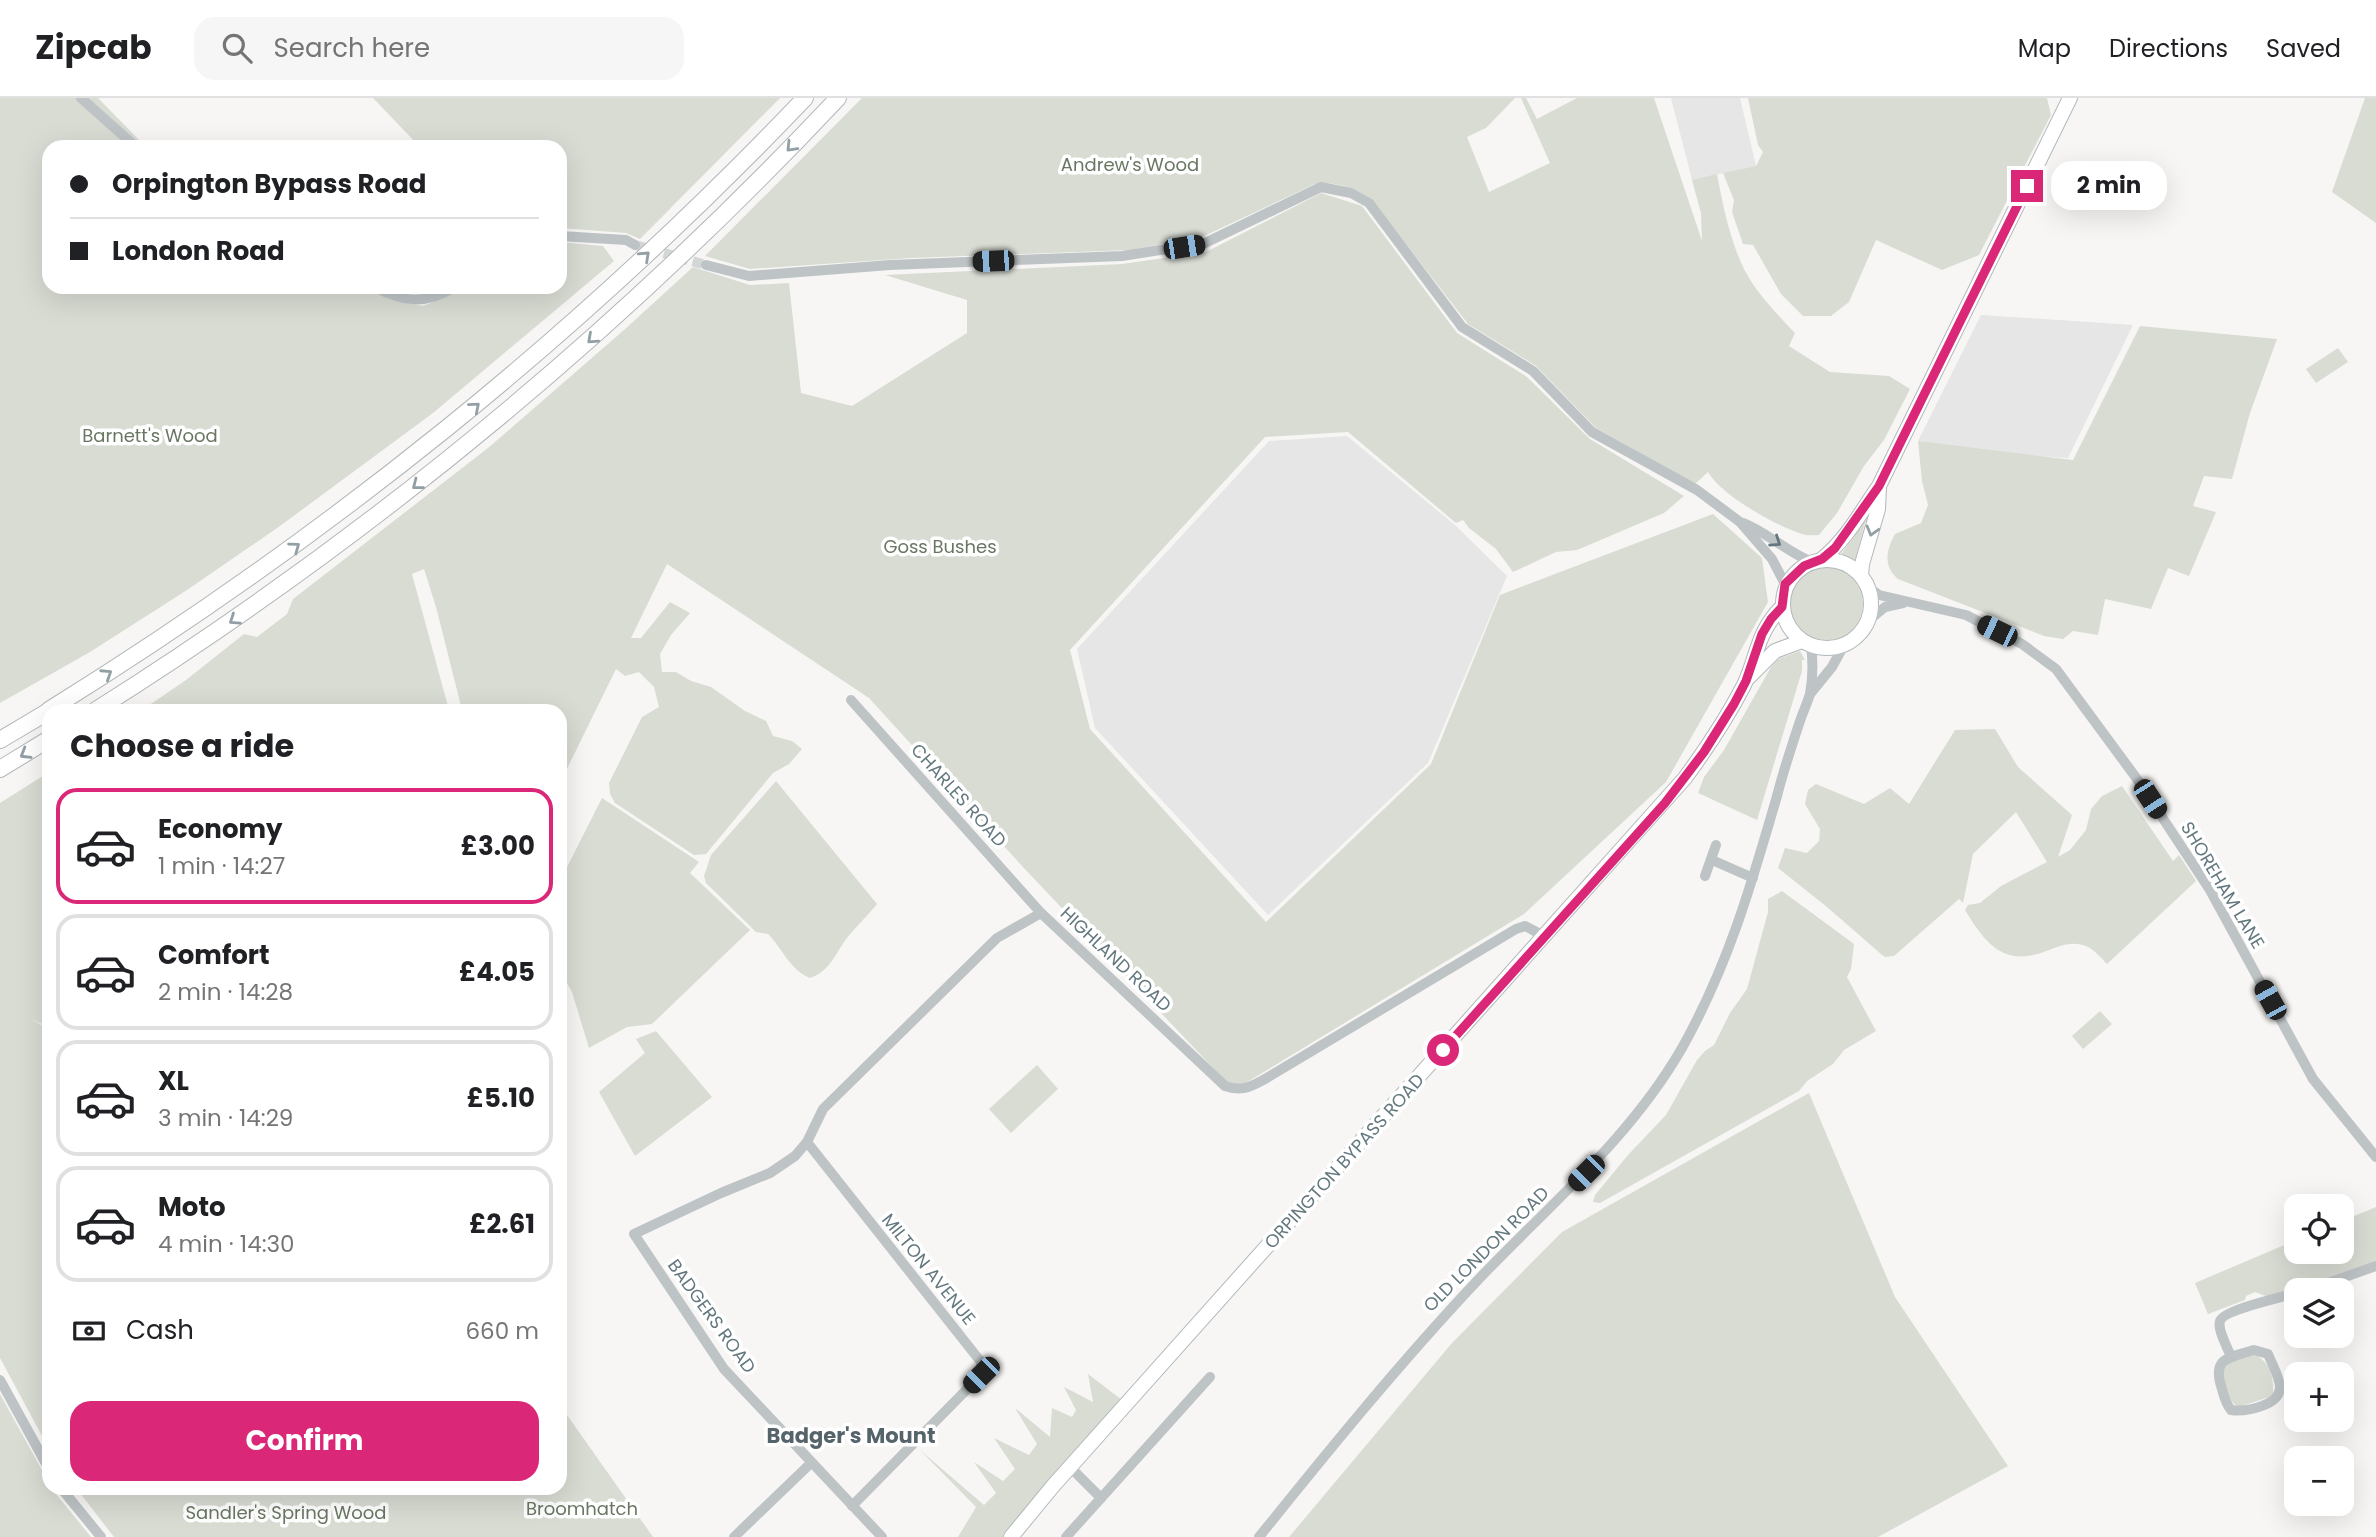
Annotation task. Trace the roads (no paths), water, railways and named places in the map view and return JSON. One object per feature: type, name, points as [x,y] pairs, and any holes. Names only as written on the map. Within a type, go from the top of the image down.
[{"type":"highway","points":[[60,704],[246,582],[341,513],[442,434],[609,289],[724,181],[805,98]]},
{"type":"highway","points":[[105,704],[282,586],[421,482],[510,409],[649,286],[764,175],[838,98]]},
{"type":"highway","points":[[0,740],[42,715]]},
{"type":"highway","points":[[0,769],[42,743]]},
{"type":"main road","points":[[1879,486],[1878,509],[1862,564],[1871,608],[1868,621],[1858,636],[1844,645],[1832,648],[1807,643],[1788,625],[1782,607],[1785,584],[1796,572],[1835,548],[1879,486],[2070,98]]},
{"type":"main road","points":[[1817,561],[1842,562],[1865,581]]},
{"type":"main road","name":"ORPINGTON BYPASS ROAD","points":[[1011,1537],[1070,1467],[1685,778],[1719,730],[1746,681],[1762,634],[1782,607]]},
{"type":"main road","name":"ORPINGTON BYPASS ROAD","points":[[1746,681],[1775,651],[1807,643]]},
{"type":"street","points":[[81,98],[128,140]]},
{"type":"street","points":[[706,265],[749,276],[890,265],[1122,256],[1205,243],[1321,187],[1351,193],[1369,202],[1462,327],[1533,371],[1592,432],[1697,489],[1740,522],[1772,559],[1785,584]]},
{"type":"street","points":[[567,236],[626,240],[635,244]]},
{"type":"street","points":[[387,294],[394,298],[418,300],[443,294]]},
{"type":"street","points":[[1740,522],[1756,529],[1801,558],[1817,561]]},
{"type":"street","name":"SHOREHAM LANE","points":[[1865,581],[1879,595],[1976,620],[2022,644],[2049,663],[2066,680],[2137,779],[2210,890],[2313,1079],[2376,1157]]},
{"type":"street","points":[[1868,621],[1885,607],[1906,602]]},
{"type":"street","name":"OLD LONDON ROAD","points":[[1259,1537],[1408,1355],[1586,1173],[1633,1120],[1681,1050],[1704,1007],[1731,945],[1810,694],[1813,668],[1807,643]]},
{"type":"street","name":"OLD LONDON ROAD","points":[[1810,694],[1832,667],[1844,645]]},
{"type":"street","name":"CHARLES ROAD","points":[[850,700],[1041,913]]},
{"type":"street","points":[[1705,876],[1716,845]]},
{"type":"street","points":[[1712,860],[1753,878]]},
{"type":"street","name":"HIGHLAND ROAD","points":[[634,1234],[770,1173],[795,1156],[807,1142],[823,1110],[997,938],[1041,913],[1225,1086],[1237,1090],[1265,1079],[1516,929],[1525,926],[1544,936]]},
{"type":"street","name":"MILTON AVENUE","points":[[807,1142],[981,1362],[981,1375],[852,1506]]},
{"type":"street","name":"BADGERS ROAD","points":[[634,1234],[724,1368],[882,1537]]},
{"type":"street","points":[[2342,1278],[2376,1266]]},
{"type":"street","points":[[2231,1357],[2220,1329],[2219,1322],[2222,1317],[2235,1310],[2284,1296]]},
{"type":"street","points":[[2254,1350],[2268,1354],[2280,1386],[2278,1396],[2270,1402],[2241,1411],[2231,1410],[2216,1374],[2223,1360],[2231,1357],[2254,1350]]},
{"type":"street","points":[[1066,1537],[1210,1377]]},
{"type":"street","points":[[0,1380],[42,1455]]},
{"type":"street","points":[[734,1537],[811,1463]]},
{"type":"street","points":[[1070,1467],[1101,1498]]},
{"type":"street","points":[[67,1495],[101,1537]]},
{"type":"tunnel","points":[[635,245],[706,265]]},
{"type":"district","name":"Badger's Mount","points":[[851,1435]]},
{"type":"park label","name":"Andrew's Wood","points":[[1130,164]]},
{"type":"park label","name":"Barnett's Wood","points":[[150,435]]},
{"type":"park label","name":"Goss Bushes","points":[[940,546]]},
{"type":"park label","name":"Broomhatch","points":[[582,1508]]},
{"type":"park label","name":"Sandler's Spring Wood","points":[[286,1512]]}]
